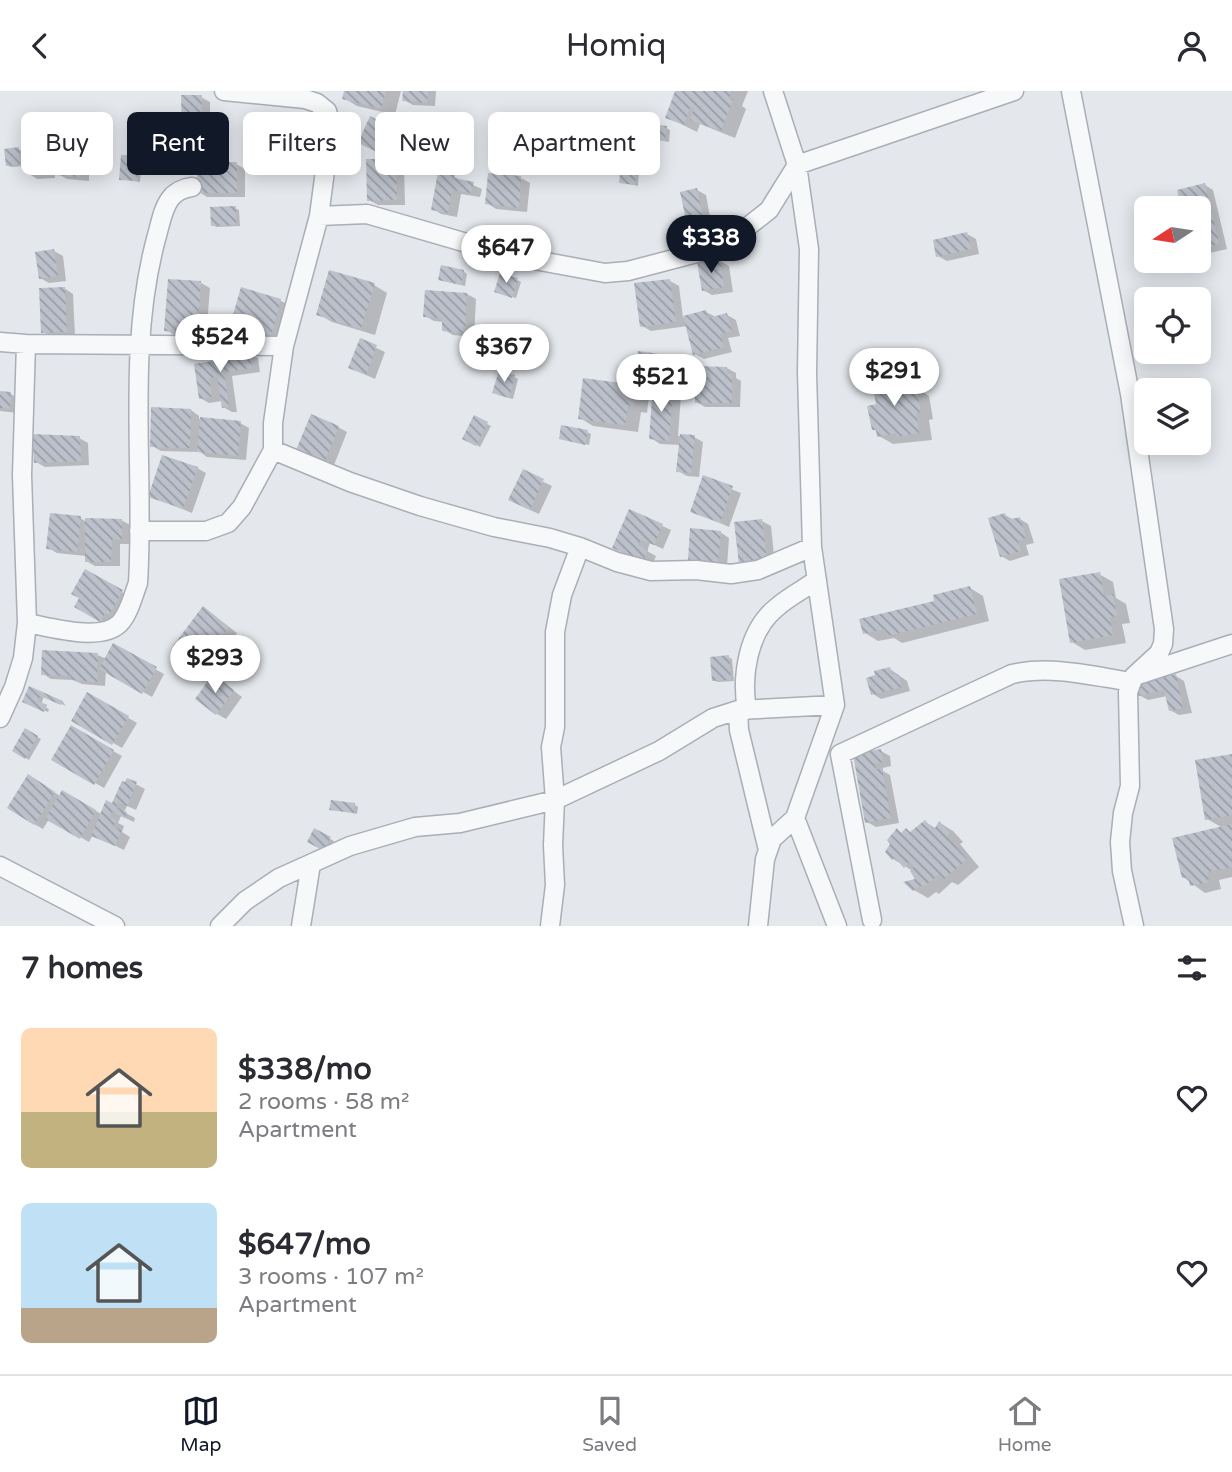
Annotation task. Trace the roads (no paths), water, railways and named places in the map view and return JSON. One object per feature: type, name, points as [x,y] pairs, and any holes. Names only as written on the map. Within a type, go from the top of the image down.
[{"type":"street","points":[[139,531],[206,531],[228,523],[242,507],[273,450],[273,422],[284,345],[318,216],[331,126],[327,111],[318,97],[305,99],[223,91]]},
{"type":"street","points":[[758,926],[768,850],[772,839],[795,818],[835,705],[812,547],[807,373],[809,249],[797,165],[773,91]]},
{"type":"street","points":[[318,216],[367,214],[508,255],[606,272],[628,271],[723,246],[769,210],[797,165],[1014,91]]},
{"type":"street","points":[[1071,91],[1130,394],[1164,629],[1159,653],[1133,679],[1128,692],[1130,786],[1119,842],[1122,871],[1134,926]]},
{"type":"street","points":[[27,623],[91,634],[118,625],[127,613],[138,583],[140,343],[151,259],[164,209],[171,197],[192,187]]},
{"type":"street","points":[[0,342],[284,345]]},
{"type":"street","points":[[0,717],[15,687],[23,659],[27,623],[22,475],[26,344]]},
{"type":"street","points":[[273,450],[350,482],[419,506],[580,547],[617,562],[651,571],[696,570],[731,574],[758,570],[812,547]]},
{"type":"street","points":[[550,926],[555,885],[555,800],[551,757],[555,727],[555,632],[562,595],[580,547]]},
{"type":"street","points":[[768,850],[739,730],[751,645],[762,623],[776,607],[817,580]]},
{"type":"street","points":[[872,919],[840,754],[1012,674],[1052,669],[1133,679],[1232,644]]},
{"type":"street","points":[[220,926],[245,901],[279,878],[350,846],[415,827],[460,823],[555,800],[659,751],[713,717],[743,710],[835,705]]},
{"type":"street","points":[[795,818],[837,926]]},
{"type":"street","points":[[300,926],[311,864]]},
{"type":"street","points":[[0,866],[115,926]]}]
